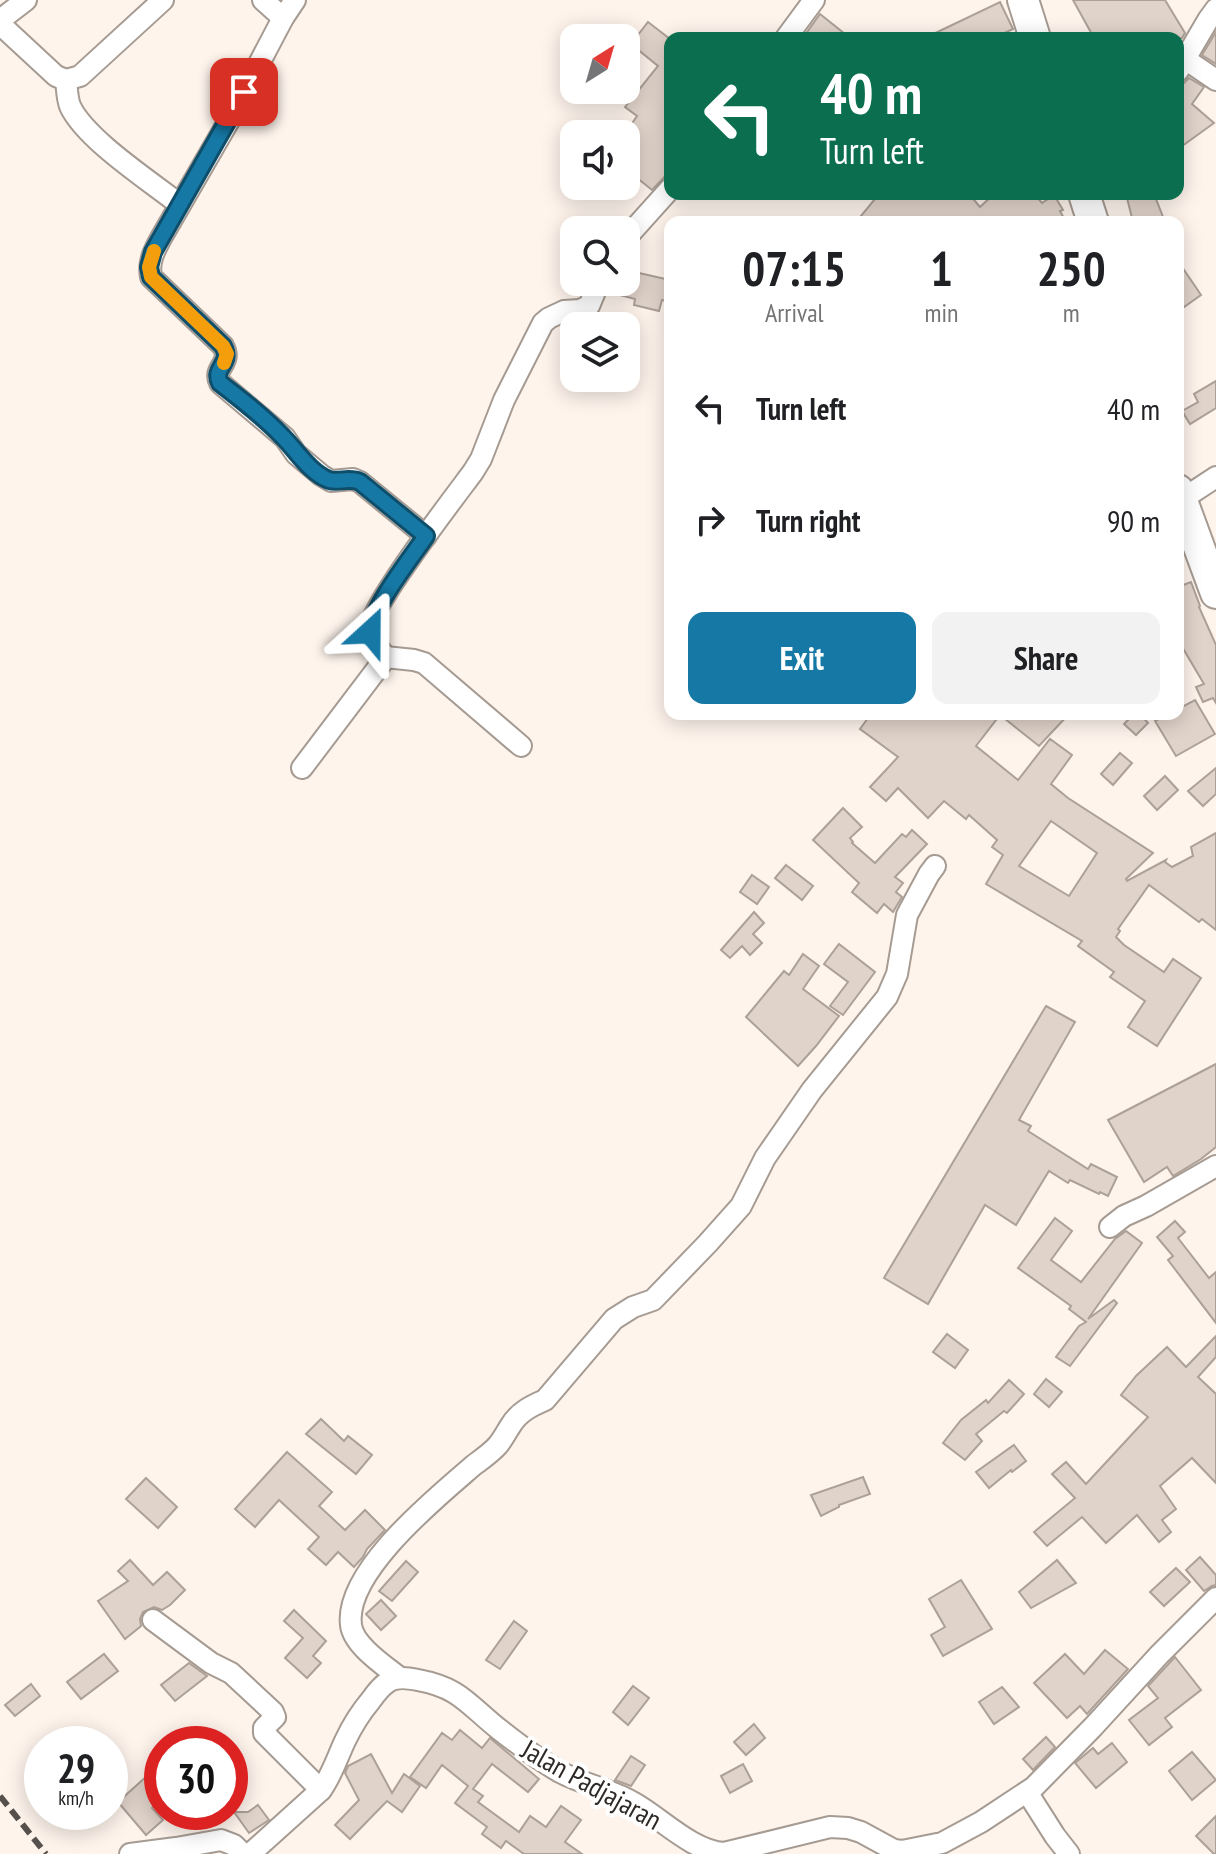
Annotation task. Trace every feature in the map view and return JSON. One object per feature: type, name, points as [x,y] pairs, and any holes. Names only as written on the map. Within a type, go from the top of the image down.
[{"type":"highway","points":[[1023,0],[1033,32]]},
{"type":"highway","points":[[1184,506],[1216,593]]},
{"type":"street","points":[[26,0],[0,22],[56,76],[66,80],[80,76],[163,0]]},
{"type":"street","points":[[263,0],[283,18]]},
{"type":"street","points":[[295,0],[153,252],[149,267],[151,277],[223,346],[227,354],[217,377],[220,383],[285,438],[296,454],[321,475],[331,481],[353,479],[360,482],[426,536]]},
{"type":"street","points":[[789,32],[805,3]]},
{"type":"street","points":[[1184,60],[1216,9]]},
{"type":"street","points":[[1184,66],[1216,80]]},
{"type":"street","points":[[66,80],[70,105],[85,127],[179,204]]},
{"type":"street","points":[[640,222],[664,196]]},
{"type":"street","points":[[385,657],[370,632],[371,623],[390,587],[481,459],[504,400],[543,323],[564,311],[589,306],[593,296]]},
{"type":"street","points":[[1184,493],[1216,477]]},
{"type":"street","points":[[385,657],[424,663],[521,746]]},
{"type":"street","points":[[302,768],[385,657]]},
{"type":"street","points":[[400,1678],[366,1651],[351,1628],[351,1610],[358,1587],[403,1530],[498,1446],[514,1421],[529,1406],[545,1400],[614,1319],[633,1307],[653,1300],[741,1206],[765,1158],[812,1090],[887,997],[897,974],[907,915],[935,866]]},
{"type":"street","points":[[1110,1227],[1124,1216],[1216,1166]]},
{"type":"street","name":"Jalan Padjajaran","points":[[400,1678],[430,1682],[461,1695],[523,1748],[558,1771],[625,1798],[697,1845],[717,1852],[724,1853],[830,1827],[861,1832],[894,1850],[914,1850],[942,1843],[1034,1787],[1216,1598]]},
{"type":"street","points":[[153,1620],[211,1663],[231,1673],[274,1714],[264,1733],[321,1790]]},
{"type":"street","points":[[250,1854],[321,1790],[330,1778],[361,1713],[390,1680],[400,1678]]},
{"type":"street","points":[[1027,1792],[1069,1854]]},
{"type":"street","points":[[130,1854],[221,1840],[234,1845],[243,1854]]},
{"type":"building","points":[[1073,0],[1165,0],[1185,33],[1184,35],[1184,32],[1091,32]]},
{"type":"building","points":[[1000,2],[1013,29],[1007,32],[938,32]]},
{"type":"building","points":[[820,14],[842,32],[807,32]]},
{"type":"building","points":[[648,22],[664,34],[664,177],[652,190],[640,180],[640,120],[634,120],[637,116],[625,107],[627,104],[640,104],[640,88],[658,66],[640,51],[640,32]]},
{"type":"building","points":[[1216,32],[1216,64],[1202,55]]},
{"type":"building","points":[[1189,78],[1204,87],[1192,104],[1214,123],[1184,145],[1184,83]]},
{"type":"building","points":[[874,200],[974,200],[980,207],[988,200],[1039,200],[1042,203],[1057,200],[1063,210],[1060,211],[1063,216],[861,216]]},
{"type":"building","points":[[1128,200],[1156,200],[1163,216],[1132,216]]},
{"type":"building","points":[[1184,270],[1201,295],[1184,307]]},
{"type":"building","points":[[640,273],[664,279],[664,300],[659,311],[634,305],[635,299],[624,296],[640,296]]},
{"type":"building","points":[[1216,381],[1216,408],[1190,424],[1184,410],[1198,402],[1194,394]]},
{"type":"building","points":[[1191,582],[1216,645],[1216,703],[1213,698],[1203,702],[1196,687],[1204,684],[1184,650],[1184,585]]},
{"type":"building","points":[[1195,700],[1215,734],[1176,756],[1155,721],[1184,720],[1184,706]]},
{"type":"building","points":[[867,720],[996,720],[976,746],[1018,780],[1050,739],[1072,755],[1051,784],[1153,853],[1127,881],[1166,860],[1172,867],[1193,856],[1191,847],[1216,833],[1216,930],[1202,919],[1199,922],[1149,885],[1118,929],[1120,931],[1116,937],[1124,945],[1164,972],[1173,959],[1201,978],[1157,1046],[1128,1027],[1145,1001],[1110,977],[1114,972],[1078,946],[1082,941],[986,884],[1003,855],[992,847],[997,840],[969,815],[966,819],[944,801],[928,818],[898,788],[886,801],[870,787],[898,757],[860,729]],"holes":[[[1051,821],[1097,853],[1069,896],[1019,866]]]},
{"type":"building","points":[[1006,720],[1063,720],[1039,746]]},
{"type":"building","points":[[1128,720],[1145,720],[1148,723],[1136,735],[1124,724]]},
{"type":"building","points":[[1120,753],[1132,763],[1113,785],[1101,774]]},
{"type":"building","points":[[1216,768],[1216,794],[1203,806],[1188,791]]},
{"type":"building","points":[[1165,776],[1178,790],[1157,810],[1144,796]]},
{"type":"building","points":[[843,808],[862,827],[850,838],[852,843],[875,863],[902,834],[906,837],[912,830],[927,844],[895,877],[903,883],[896,892],[902,897],[893,912],[884,904],[877,913],[852,892],[859,883],[813,840]]},
{"type":"building","points":[[786,865],[813,886],[802,900],[775,878]]},
{"type":"building","points":[[752,875],[769,887],[757,904],[740,892]]},
{"type":"building","points":[[754,912],[764,923],[753,934],[762,943],[750,955],[742,946],[730,958],[721,950]]},
{"type":"building","points":[[839,944],[875,972],[843,1015],[830,1006],[848,982],[824,964]]},
{"type":"building","points":[[803,954],[819,966],[803,989],[839,1016],[798,1066],[746,1017],[784,971],[789,975]]},
{"type":"building","points":[[1046,1006],[1075,1022],[1019,1120],[1031,1126],[1028,1131],[1088,1169],[1091,1164],[1117,1177],[1108,1196],[1070,1180],[1068,1183],[1049,1171],[1016,1225],[985,1205],[928,1304],[884,1278]]},
{"type":"building","points":[[1216,1064],[1216,1147],[1173,1176],[1167,1167],[1144,1182],[1108,1120]]},
{"type":"building","points":[[1055,1218],[1072,1231],[1051,1260],[1081,1282],[1115,1239],[1126,1231],[1142,1243],[1088,1319],[1114,1300],[1117,1303],[1070,1366],[1056,1357],[1079,1326],[1086,1322],[1069,1309],[1071,1306],[1018,1268]]},
{"type":"building","points":[[1175,1221],[1185,1232],[1178,1238],[1209,1278],[1216,1272],[1216,1323],[1168,1260],[1173,1256],[1157,1237]]},
{"type":"building","points":[[947,1334],[968,1350],[955,1368],[933,1352]]},
{"type":"building","points":[[1216,1336],[1216,1357],[1198,1377],[1216,1394],[1216,1483],[1192,1458],[1160,1486],[1176,1509],[1162,1520],[1171,1532],[1159,1542],[1137,1515],[1106,1543],[1082,1517],[1047,1546],[1034,1532],[1075,1498],[1052,1474],[1066,1462],[1086,1484],[1148,1417],[1121,1395],[1136,1376],[1167,1347],[1186,1367]]},
{"type":"building","points":[[1046,1379],[1062,1392],[1049,1407],[1034,1394]]},
{"type":"building","points":[[1009,1380],[1024,1394],[1007,1413],[1004,1411],[976,1434],[982,1441],[965,1460],[943,1443],[961,1420],[986,1400],[988,1403]]},
{"type":"building","points":[[321,1419],[344,1441],[348,1436],[372,1455],[356,1474],[306,1434]]},
{"type":"building","points":[[1014,1445],[1026,1461],[989,1488],[976,1472]]},
{"type":"building","points":[[287,1452],[332,1492],[319,1506],[345,1530],[365,1510],[385,1530],[354,1567],[338,1552],[326,1565],[308,1549],[319,1537],[279,1500],[255,1527],[235,1509]]},
{"type":"building","points":[[863,1477],[870,1494],[839,1505],[821,1516],[811,1495]]},
{"type":"building","points":[[146,1478],[177,1507],[158,1528],[126,1499]]},
{"type":"building","points":[[1200,1557],[1216,1575],[1216,1585],[1204,1591],[1186,1570]]},
{"type":"building","points":[[130,1560],[153,1585],[167,1572],[185,1590],[162,1610],[154,1607],[143,1612],[141,1626],[125,1639],[98,1601],[128,1581],[118,1571]]},
{"type":"building","points":[[1057,1560],[1076,1583],[1031,1608],[1019,1592]]},
{"type":"building","points":[[406,1561],[418,1572],[392,1601],[379,1591]]},
{"type":"building","points":[[1176,1568],[1190,1582],[1164,1606],[1150,1592]]},
{"type":"building","points":[[961,1580],[992,1629],[943,1656],[931,1635],[945,1627],[929,1599]]},
{"type":"building","points":[[381,1600],[396,1616],[381,1630],[366,1614]]},
{"type":"building","points":[[294,1610],[326,1641],[313,1656],[321,1663],[307,1678],[285,1658],[303,1638],[284,1621]]},
{"type":"building","points":[[514,1621],[527,1631],[500,1669],[486,1660]]},
{"type":"building","points":[[1105,1650],[1128,1669],[1087,1714],[1080,1706],[1067,1718],[1034,1683],[1065,1654],[1084,1674]]},
{"type":"building","points":[[104,1654],[118,1671],[81,1699],[67,1682]]},
{"type":"building","points":[[1175,1657],[1201,1690],[1165,1718],[1172,1727],[1149,1745],[1129,1720],[1158,1698],[1148,1686]]},
{"type":"building","points":[[189,1663],[207,1676],[175,1701],[161,1685]]},
{"type":"building","points":[[31,1684],[40,1696],[15,1716],[5,1705]]},
{"type":"building","points":[[633,1686],[649,1698],[628,1725],[613,1712]]},
{"type":"building","points":[[1002,1687],[1019,1707],[994,1724],[979,1702]]},
{"type":"building","points":[[754,1724],[765,1738],[746,1755],[734,1742]]},
{"type":"building","points":[[460,1730],[482,1748],[490,1738],[539,1779],[528,1792],[492,1764],[473,1789],[483,1796],[478,1802],[519,1832],[530,1816],[546,1827],[561,1806],[581,1820],[565,1842],[582,1854],[524,1854],[506,1841],[501,1848],[482,1834],[487,1827],[455,1803],[468,1786],[442,1765],[426,1788],[410,1777],[442,1733],[452,1740]]},
{"type":"building","points":[[1046,1737],[1055,1747],[1033,1770],[1023,1759]]},
{"type":"building","points":[[1112,1743],[1127,1762],[1096,1788],[1075,1763],[1093,1748],[1098,1754]]},
{"type":"building","points":[[1192,1752],[1216,1780],[1192,1800],[1169,1771]]},
{"type":"building","points":[[371,1754],[392,1793],[404,1774],[420,1786],[402,1812],[387,1801],[350,1839],[335,1825],[359,1800],[345,1773],[348,1766]]},
{"type":"building","points":[[631,1756],[645,1765],[631,1786],[615,1780]]},
{"type":"building","points":[[743,1764],[752,1781],[730,1793],[721,1776]]},
{"type":"building","points":[[144,1779],[144,1830],[152,1830],[146,1835],[128,1814],[128,1793]]},
{"type":"building","points":[[258,1805],[269,1820],[249,1833],[248,1812]]},
{"type":"building","points":[[1216,1816],[1216,1854],[1214,1854],[1196,1836]]},
{"type":"railway","points":[[0,1796],[46,1854]]},
{"type":"slow traffic","points":[[154,251],[149,267],[151,277],[223,346],[227,354],[224,363]]},
{"type":"route","points":[[244,92],[153,252],[149,267],[151,277],[223,346],[227,354],[217,377],[220,383],[285,438],[296,454],[321,475],[331,481],[353,479],[360,482],[426,536],[390,587],[371,623],[370,632]]}]
